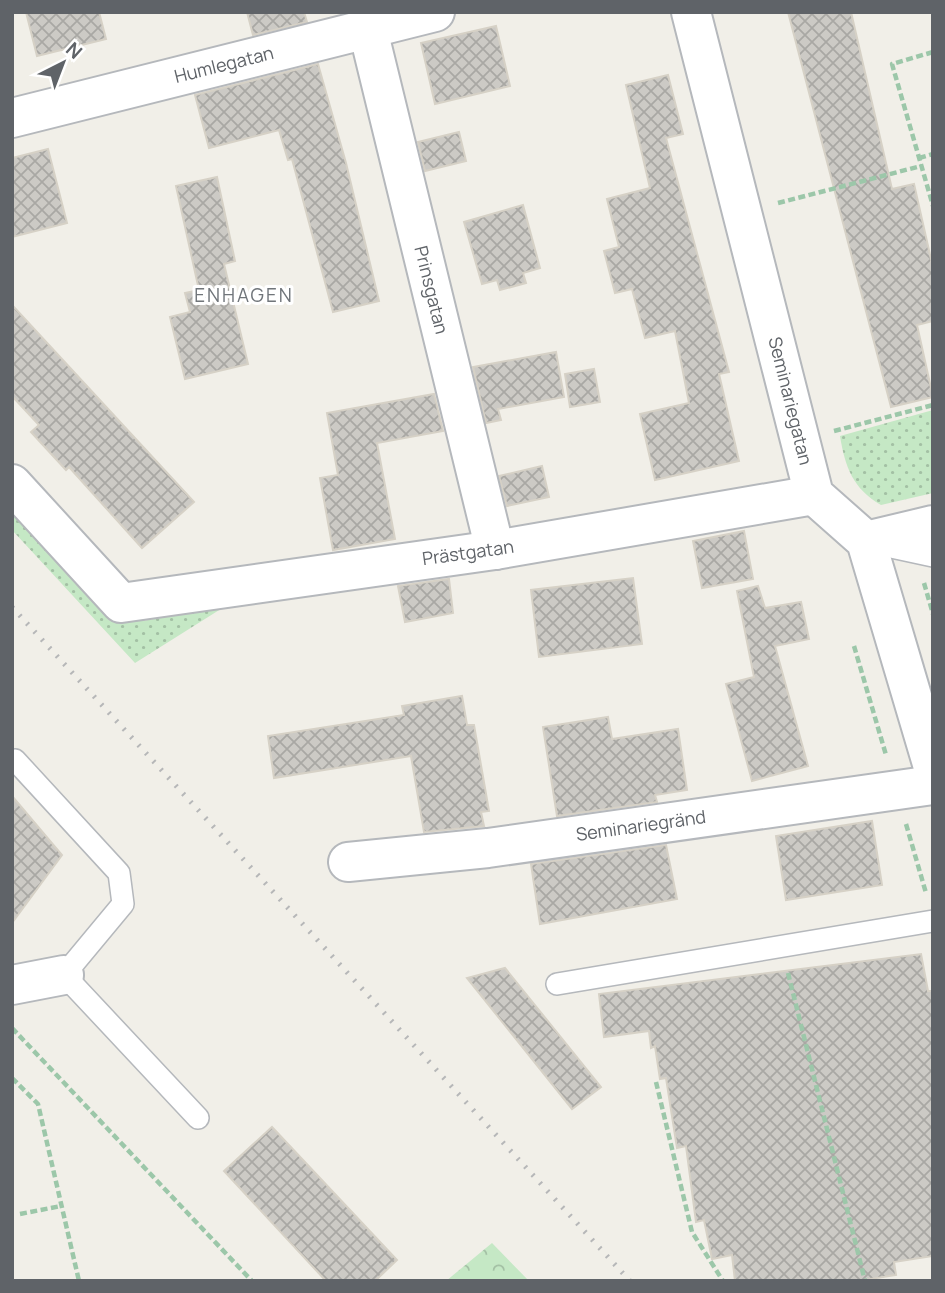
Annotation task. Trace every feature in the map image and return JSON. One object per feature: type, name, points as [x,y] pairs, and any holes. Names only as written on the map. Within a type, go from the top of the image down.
[{"type":"street","name":"Humlegatan","points":[[12,118],[435,12]]},
{"type":"street","name":"Seminariegatan","points":[[691,12],[814,495]]},
{"type":"street","name":"Prinsgatan","points":[[368,30],[495,550]]},
{"type":"street","name":"Prästgatan","points":[[12,484],[121,603],[495,550],[814,495]]},
{"type":"street","points":[[814,495],[866,541],[933,767]]},
{"type":"street","points":[[866,541],[933,525]]},
{"type":"street","name":"Seminariegränd","points":[[348,862],[488,848],[914,788]]},
{"type":"street","points":[[12,985],[64,975]]},
{"type":"lane","points":[[866,541],[933,556]]},
{"type":"lane","points":[[15,760],[119,873],[123,904],[64,975],[198,1118]]},
{"type":"lane","points":[[557,984],[781,946],[931,912]]},
{"type":"path","points":[[933,52],[892,64],[933,206]]},
{"type":"path","points":[[919,158],[933,154]]},
{"type":"path","points":[[771,205],[921,166]]},
{"type":"path","points":[[830,432],[933,405]]},
{"type":"path","points":[[852,636],[914,788],[931,912]]},
{"type":"path","points":[[781,946],[865,1281]]},
{"type":"path","points":[[12,1028],[252,1281]]},
{"type":"path","points":[[12,1079],[38,1104],[79,1281]]},
{"type":"path","points":[[656,1082],[692,1232],[723,1281]]},
{"type":"path","points":[[20,1214],[61,1206]]},
{"type":"green space","points":[[933,410],[933,493],[881,505],[871,499],[852,476],[840,436]]},
{"type":"green space","points":[[12,514],[97,607],[121,618],[142,621],[224,607],[135,663],[12,530]]},
{"type":"green space","points":[[492,1243],[529,1281],[446,1281]]},
{"type":"building","points":[[26,12],[99,12],[106,39],[37,56]]},
{"type":"building","points":[[247,12],[304,12],[307,22],[253,35]]},
{"type":"building","points":[[788,12],[851,12],[892,189],[914,184],[933,268],[933,321],[917,325],[933,397],[891,407]]},
{"type":"building","points":[[496,26],[510,86],[435,104],[421,43]]},
{"type":"building","points":[[318,64],[346,163],[379,301],[333,312],[292,159],[288,160],[279,130],[209,148],[195,95]]},
{"type":"building","points":[[668,75],[683,134],[666,138],[729,372],[719,374],[739,461],[655,480],[640,414],[689,403],[675,331],[645,338],[632,289],[615,293],[604,251],[619,247],[607,199],[650,188],[626,85]]},
{"type":"building","points":[[459,132],[466,161],[425,171],[418,142]]},
{"type":"building","points":[[48,149],[67,223],[12,237],[12,158]]},
{"type":"building","points":[[217,177],[235,261],[224,264],[248,364],[185,379],[170,317],[190,312],[185,293],[199,290],[176,186]]},
{"type":"building","points":[[523,205],[540,268],[523,273],[526,283],[500,290],[497,280],[482,284],[464,222]]},
{"type":"building","points":[[12,305],[194,502],[142,548],[69,467],[66,470],[31,432],[39,425],[12,396]]},
{"type":"building","points":[[556,352],[564,397],[498,409],[501,420],[486,423],[473,367]]},
{"type":"building","points":[[594,369],[600,402],[570,407],[565,374]]},
{"type":"building","points":[[434,394],[443,431],[377,443],[395,539],[333,550],[320,478],[338,475],[327,413]]},
{"type":"building","points":[[542,466],[549,497],[507,506],[499,476]]},
{"type":"building","points":[[744,531],[753,579],[702,588],[693,541]]},
{"type":"building","points":[[633,578],[642,644],[539,657],[531,590]]},
{"type":"building","points":[[449,579],[453,613],[405,622],[398,586]]},
{"type":"building","points":[[758,586],[765,608],[801,602],[809,639],[775,646],[808,766],[752,781],[726,684],[754,677],[737,591]]},
{"type":"building","points":[[462,696],[467,725],[474,725],[489,811],[481,812],[484,826],[424,832],[411,756],[274,778],[268,736],[404,715],[402,706]]},
{"type":"building","points":[[608,717],[612,739],[678,729],[687,790],[655,795],[657,802],[557,816],[543,727]]},
{"type":"building","points":[[12,796],[62,855],[12,923]]},
{"type":"building","points":[[872,821],[882,885],[786,900],[776,836]]},
{"type":"building","points":[[666,845],[677,899],[540,924],[531,864]]},
{"type":"building","points":[[921,954],[928,991],[933,991],[933,1256],[894,1262],[896,1275],[858,1281],[735,1281],[732,1255],[712,1259],[704,1220],[696,1222],[686,1146],[677,1148],[666,1078],[660,1079],[655,1046],[651,1048],[649,1031],[604,1037],[599,994]]},
{"type":"building","points":[[505,968],[601,1087],[572,1109],[467,978]]},
{"type":"building","points":[[272,1127],[397,1260],[375,1281],[326,1281],[224,1171]]},
{"type":"railway","points":[[12,607],[630,1281]]},
{"type":"district","name":"ENHAGEN","points":[[244,295]]}]
